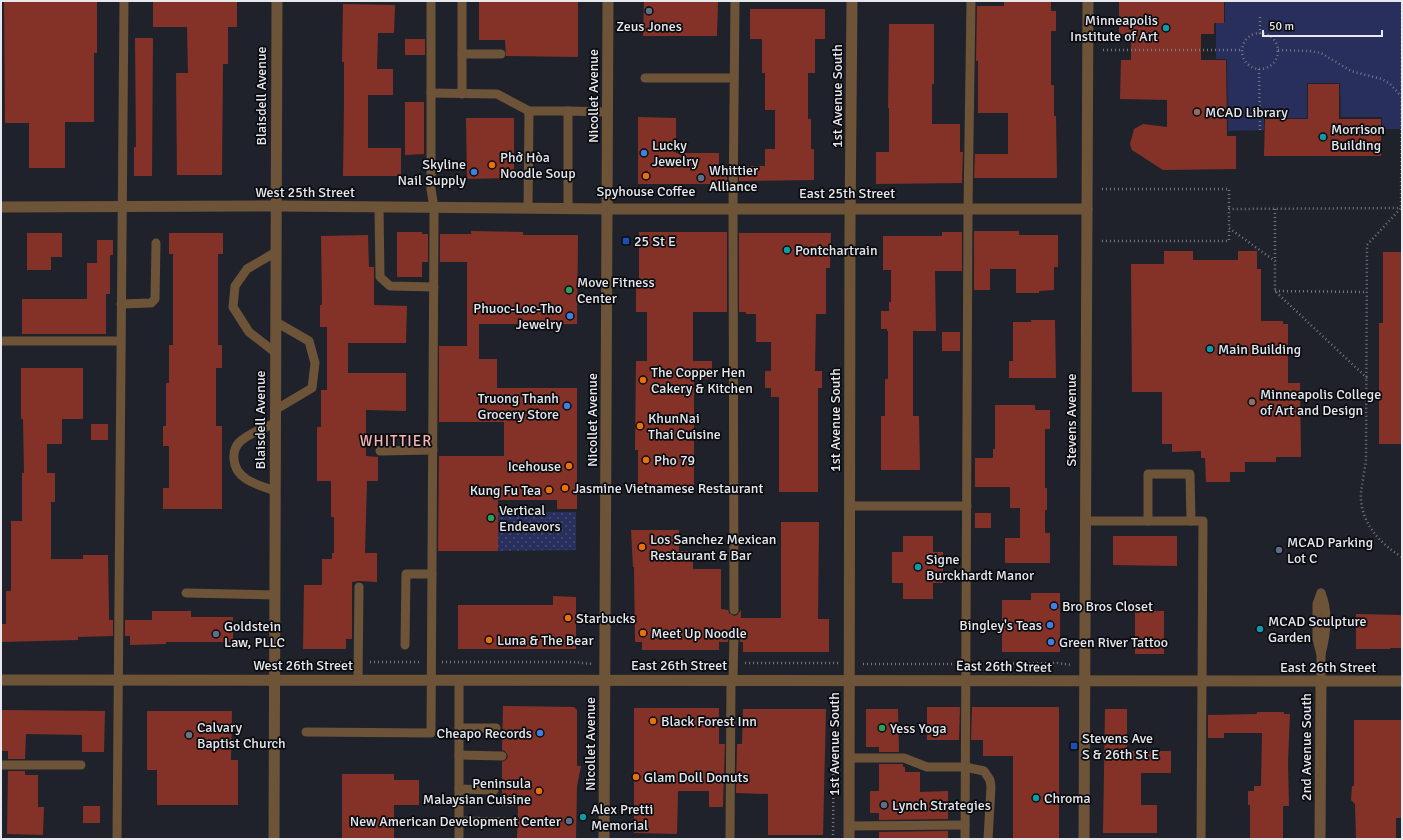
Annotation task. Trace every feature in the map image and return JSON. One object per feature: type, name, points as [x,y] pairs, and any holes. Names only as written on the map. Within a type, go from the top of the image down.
[{"type":"street","name":"Blaisdell Avenue","points":[[274,839],[277,1]]},
{"type":"street","name":"Nicollet Avenue","points":[[604,839],[608,1]]},
{"type":"street","name":"1st Avenue South","points":[[849,839],[852,1]]},
{"type":"street","name":"Stevens Avenue","points":[[1084,839],[1086,682],[1088,1]]},
{"type":"street","name":"West 25th Street","points":[[1,207],[276,206],[608,209]]},
{"type":"street","name":"East 25th Street","points":[[608,209],[1087,209]]},
{"type":"street","name":"West 26th Street","points":[[1,680],[605,681]]},
{"type":"street","name":"East 26th Street","points":[[605,681],[966,680],[1086,682],[1402,682]]},
{"type":"street","name":"2nd Avenue South","points":[[1320,839],[1321,682]]},
{"type":"lane","points":[[117,839],[124,1]]},
{"type":"lane","points":[[306,732],[431,733],[434,286],[434,208],[430,189],[432,1]]},
{"type":"lane","points":[[462,1],[462,94]]},
{"type":"lane","points":[[734,610],[733,209],[735,1]]},
{"type":"lane","points":[[965,839],[968,208],[971,1]]},
{"type":"lane","points":[[462,54],[501,54]]},
{"type":"lane","points":[[645,78],[734,78]]},
{"type":"lane","points":[[432,93],[497,94],[529,111],[608,112]]},
{"type":"lane","points":[[528,208],[529,111]]},
{"type":"lane","points":[[568,111],[568,209]]},
{"type":"lane","points":[[379,207],[380,277],[390,286],[434,286]]},
{"type":"lane","points":[[121,304],[151,303],[155,299],[156,243]]},
{"type":"lane","points":[[276,252],[247,269],[234,286],[233,307],[249,332],[276,353]]},
{"type":"lane","points":[[275,410],[312,388],[314,363],[309,341],[276,322]]},
{"type":"lane","points":[[1,341],[121,341]]},
{"type":"lane","points":[[275,423],[253,432],[241,440],[233,455],[236,470],[242,476],[253,482],[275,490]]},
{"type":"lane","points":[[380,451],[433,450]]},
{"type":"lane","points":[[1148,521],[1148,474],[1190,474],[1191,521]]},
{"type":"lane","points":[[850,506],[967,506]]},
{"type":"lane","points":[[1086,521],[1203,521],[1201,839]]},
{"type":"lane","points":[[405,645],[406,574],[432,574]]},
{"type":"lane","points":[[358,681],[359,587]]},
{"type":"lane","points":[[186,593],[275,594]]},
{"type":"lane","name":"2nd Avenue South","points":[[1321,655],[1325,639],[1325,603],[1321,593],[1317,604],[1317,639],[1321,655],[1321,682]]},
{"type":"lane","points":[[730,839],[734,632]]},
{"type":"lane","points":[[459,681],[459,839]]},
{"type":"lane","points":[[459,728],[496,728]]},
{"type":"lane","points":[[459,755],[502,756]]},
{"type":"lane","points":[[849,758],[904,758],[927,767],[965,767],[984,771],[990,780],[991,787],[988,839]]},
{"type":"lane","points":[[1,764],[81,764]]},
{"type":"lane","points":[[459,789],[494,790]]},
{"type":"lane","points":[[459,821],[511,822]]},
{"type":"lane","points":[[849,826],[965,826]]},
{"type":"path","points":[[1402,1],[1401,208],[1367,245],[1366,459],[1361,493],[1362,507],[1372,530],[1380,541],[1392,552],[1402,557]]},
{"type":"path","points":[[1260,17],[1260,34]]},
{"type":"path","points":[[1260,34],[1268,35],[1273,39],[1278,50],[1275,61],[1265,68],[1259,69],[1254,68],[1245,61],[1242,50],[1247,39],[1251,36],[1260,34]]},
{"type":"path","points":[[1103,50],[1242,50]]},
{"type":"path","points":[[1278,50],[1310,51],[1321,53],[1351,71],[1382,79],[1390,84],[1401,96]]},
{"type":"path","points":[[1259,69],[1260,130]]},
{"type":"path","points":[[1102,189],[1229,189],[1229,209],[1229,241],[1102,241]]},
{"type":"path","points":[[1229,209],[1401,208]]},
{"type":"path","points":[[1275,209],[1275,291],[1367,378]]},
{"type":"path","points":[[1229,228],[1275,261]]},
{"type":"path","points":[[1275,291],[1367,292]]},
{"type":"path","points":[[300,663],[573,662],[605,665]]},
{"type":"path","points":[[706,668],[718,663],[1057,663]]},
{"type":"shaded area","points":[[1225,1],[1402,1],[1402,129],[1382,129],[1382,117],[1341,117],[1340,83],[1307,83],[1307,118],[1264,118],[1264,130],[1228,131],[1227,59],[1216,59],[1216,23],[1225,23]]},
{"type":"shaded area","points":[[498,512],[576,512],[576,550],[498,551]]},
{"type":"building","points":[[4,1],[97,1],[97,53],[94,53],[94,122],[65,122],[65,168],[29,168],[29,123],[5,123]]},
{"type":"building","points":[[153,1],[237,1],[237,27],[228,27],[228,64],[223,64],[222,175],[177,175],[176,73],[188,73],[187,27],[153,27]]},
{"type":"building","points":[[479,1],[578,1],[578,57],[506,56],[505,40],[479,40]]},
{"type":"building","points":[[644,1],[718,1],[717,36],[643,36]]},
{"type":"building","points":[[1004,1],[1051,1],[1051,11],[1056,11],[1056,31],[1051,31],[1051,85],[1054,85],[1054,116],[1056,116],[1057,178],[974,178],[975,154],[1008,154],[1008,113],[978,113],[978,61],[976,61],[977,6],[1004,6]]},
{"type":"building","name":"MCAD Library","points":[[1119,1],[1224,1],[1224,23],[1214,23],[1214,34],[1201,34],[1201,60],[1226,60],[1227,136],[1236,136],[1236,169],[1163,170],[1132,150],[1130,144],[1134,129],[1143,124],[1167,127],[1167,100],[1120,99],[1121,60],[1131,60],[1131,34],[1119,34]]},
{"type":"building","points":[[343,4],[395,5],[394,33],[378,33],[377,69],[393,69],[393,95],[368,95],[368,148],[401,148],[401,176],[343,176]]},
{"type":"building","points":[[750,9],[825,9],[825,39],[815,39],[815,73],[808,73],[808,119],[811,119],[811,149],[814,149],[814,180],[739,181],[739,166],[765,166],[765,149],[775,149],[775,110],[765,110],[765,73],[762,73],[762,39],[750,39]]},
{"type":"building","points":[[889,24],[934,24],[932,124],[960,124],[960,152],[963,152],[962,183],[876,184],[876,152],[889,152]]},
{"type":"building","points":[[135,38],[153,38],[152,176],[134,176],[134,147],[136,147]]},
{"type":"building","points":[[405,39],[425,39],[425,55],[405,55]]},
{"type":"building","name":"Morrison Building","points":[[1308,84],[1339,84],[1339,119],[1381,119],[1381,156],[1264,156],[1265,119],[1308,119]]},
{"type":"building","points":[[405,102],[424,102],[424,154],[405,155]]},
{"type":"building","points":[[638,117],[676,118],[676,153],[719,153],[719,166],[727,166],[727,181],[719,181],[719,184],[638,184]]},
{"type":"building","points":[[466,118],[514,118],[514,178],[467,179]]},
{"type":"building","points":[[471,231],[523,232],[523,235],[578,235],[577,324],[479,324],[479,359],[497,359],[497,388],[577,388],[577,509],[557,509],[557,500],[498,500],[498,551],[438,551],[439,456],[504,456],[504,422],[439,422],[439,346],[467,346],[467,262],[440,262],[440,234],[471,234]]},
{"type":"building","points":[[974,231],[1019,231],[1019,235],[1058,235],[1058,267],[1054,267],[1054,290],[1039,291],[1039,293],[1016,293],[1016,269],[990,269],[990,290],[974,290]]},
{"type":"building","points":[[397,232],[422,232],[422,234],[428,234],[428,262],[422,262],[422,277],[397,277]]},
{"type":"building","points":[[639,232],[727,232],[727,312],[693,312],[693,361],[712,361],[712,379],[694,378],[694,486],[638,486],[638,450],[635,450],[636,361],[647,361],[647,312],[636,312],[636,279],[639,279]]},
{"type":"building","points":[[942,232],[962,232],[962,271],[935,271],[936,331],[913,331],[913,416],[919,416],[920,470],[881,470],[881,416],[885,416],[885,379],[888,379],[888,331],[887,329],[881,329],[881,311],[889,311],[889,302],[891,302],[891,270],[883,270],[883,236],[942,236]]},
{"type":"building","points":[[27,233],[62,233],[62,257],[51,257],[51,270],[27,270]]},
{"type":"building","points":[[169,233],[223,233],[223,254],[218,254],[218,345],[222,345],[222,368],[216,368],[216,426],[222,426],[222,509],[163,509],[163,488],[169,488],[169,446],[163,446],[163,426],[166,426],[166,383],[169,383],[169,345],[173,345],[173,254],[169,254]]},
{"type":"building","points":[[739,233],[831,233],[830,268],[826,268],[826,314],[816,314],[815,371],[822,371],[822,388],[818,388],[818,492],[779,492],[779,397],[771,397],[771,388],[765,388],[765,371],[771,371],[771,342],[756,342],[756,314],[739,312]]},
{"type":"building","points":[[368,235],[369,267],[374,267],[374,305],[407,306],[406,343],[348,343],[348,373],[406,373],[406,411],[366,410],[366,456],[378,457],[378,481],[367,481],[365,553],[377,553],[377,582],[352,582],[352,639],[346,639],[346,649],[303,649],[304,585],[322,585],[322,559],[332,559],[332,553],[334,553],[334,517],[331,517],[331,481],[317,481],[317,427],[321,427],[321,390],[327,390],[327,327],[320,327],[320,305],[322,305],[321,236]]},
{"type":"building","points":[[97,240],[113,240],[113,255],[110,255],[110,294],[106,294],[106,334],[22,334],[22,299],[87,299],[87,263],[97,263]]},
{"type":"building","name":"Main Building","points":[[1164,251],[1193,251],[1193,260],[1238,260],[1238,251],[1257,251],[1257,269],[1261,269],[1261,321],[1283,321],[1283,324],[1288,324],[1288,383],[1300,383],[1301,457],[1276,457],[1276,462],[1245,462],[1245,472],[1230,472],[1230,482],[1206,482],[1205,458],[1201,458],[1201,451],[1172,452],[1172,444],[1162,444],[1162,392],[1132,392],[1131,264],[1164,264]]},
{"type":"building","points":[[1383,252],[1402,252],[1402,444],[1379,444],[1379,323],[1383,323]]},
{"type":"building","points":[[1031,320],[1055,320],[1056,378],[1009,378],[1009,361],[1013,361],[1013,322],[1031,322]]},
{"type":"building","points":[[942,332],[960,332],[960,351],[942,351]]},
{"type":"building","points":[[21,368],[83,368],[83,419],[62,419],[62,444],[47,444],[47,473],[55,473],[55,502],[51,502],[51,559],[83,559],[83,555],[108,555],[109,620],[113,620],[113,636],[78,637],[78,640],[1,642],[1,624],[6,624],[6,591],[11,591],[11,521],[22,521],[22,473],[24,473],[23,419],[21,419]]},
{"type":"building","points":[[995,405],[1035,405],[1035,410],[1050,410],[1050,429],[1045,429],[1045,488],[1047,488],[1047,510],[1045,510],[1045,533],[1050,533],[1050,563],[1005,563],[1005,538],[1020,538],[1020,508],[1010,508],[1010,487],[975,487],[975,458],[993,458],[993,449],[995,449]]},
{"type":"building","points":[[91,424],[108,424],[108,440],[91,440]]},
{"type":"building","points":[[975,513],[991,513],[991,528],[975,528]]},
{"type":"building","points":[[781,522],[819,522],[818,619],[829,619],[829,652],[743,652],[743,642],[740,642],[739,630],[734,627],[729,630],[728,642],[719,642],[719,650],[642,650],[642,642],[635,642],[634,567],[631,530],[679,530],[679,551],[693,551],[693,569],[721,569],[721,609],[728,610],[729,613],[734,616],[741,610],[741,618],[781,618]]},
{"type":"building","name":"Signe Burckhardt Manor","points":[[903,536],[933,536],[933,552],[943,552],[943,583],[933,583],[933,599],[903,599],[903,583],[892,583],[892,552],[903,552]]},
{"type":"building","points":[[1113,536],[1177,536],[1177,566],[1113,565]]},
{"type":"building","points":[[1031,593],[1060,593],[1060,652],[1002,652],[1002,600],[1031,600]]},
{"type":"building","points":[[553,596],[576,597],[576,649],[458,649],[458,605],[553,605]]},
{"type":"building","points":[[152,611],[191,611],[191,617],[233,617],[233,642],[166,642],[166,644],[130,645],[130,636],[125,636],[125,620],[152,620]]},
{"type":"building","points":[[1135,611],[1164,611],[1164,654],[1135,654]]},
{"type":"building","points":[[1356,614],[1402,615],[1402,648],[1356,649]]},
{"type":"building","points":[[503,706],[574,707],[577,710],[577,766],[581,766],[577,786],[576,839],[517,839],[518,806],[502,806],[502,762],[507,759],[508,756],[505,751],[502,750]]},
{"type":"building","points":[[927,707],[960,707],[959,740],[927,740]]},
{"type":"building","name":"Chroma","points":[[972,707],[1059,707],[1059,839],[1013,839],[1013,756],[983,756],[983,740],[971,740]]},
{"type":"building","points":[[634,708],[719,708],[719,744],[725,744],[723,807],[709,807],[709,791],[678,791],[677,834],[634,833]]},
{"type":"building","points":[[743,709],[826,709],[823,835],[768,835],[768,794],[736,793],[737,744],[742,744]]},
{"type":"building","name":"Yess Yoga","points":[[866,709],[898,709],[899,752],[879,752],[879,747],[866,747]]},
{"type":"building","points":[[1105,709],[1127,709],[1127,751],[1171,751],[1171,773],[1141,773],[1141,805],[1157,805],[1157,833],[1103,833]]},
{"type":"building","points":[[2,710],[105,711],[104,752],[82,752],[82,735],[26,734],[25,759],[8,759],[8,751],[2,751]]},
{"type":"building","name":"Calvary Baptist Church","points":[[147,711],[232,711],[231,760],[238,760],[238,805],[157,805],[157,770],[147,770]]},
{"type":"building","points":[[1257,712],[1284,712],[1284,714],[1290,714],[1288,762],[1289,806],[1283,806],[1283,839],[1250,839],[1250,805],[1248,805],[1248,791],[1254,791],[1254,786],[1261,786],[1262,733],[1224,733],[1224,738],[1208,738],[1208,715],[1257,714]]},
{"type":"building","points":[[1354,720],[1402,720],[1402,818],[1396,818],[1396,839],[1356,839],[1355,804],[1351,800],[1352,786],[1354,786]]},
{"type":"building","points":[[879,764],[903,764],[903,767],[905,767],[905,772],[920,772],[920,792],[948,791],[948,819],[879,820],[879,813],[870,813],[870,791],[879,791]]},
{"type":"building","points":[[8,771],[25,771],[25,775],[38,775],[38,807],[44,807],[43,835],[7,834]]},
{"type":"building","points":[[342,774],[394,774],[394,780],[419,780],[419,805],[394,805],[394,839],[342,839]]},
{"type":"building","points":[[83,806],[100,806],[100,823],[83,823]]},
{"type":"building","points":[[948,831],[948,839],[879,839],[879,832]]},
{"type":"place","name":"Zeus Jones","points":[[649,11]]},
{"type":"place","name":"Minneapolis Institute of Art","points":[[1166,28]]},
{"type":"place","name":"MCAD Library","points":[[1197,112]]},
{"type":"place","name":"Morrison Building","points":[[1323,137]]},
{"type":"place","name":"Lucky Jewelry","points":[[644,153]]},
{"type":"place","name":"Phở Hòa Noodle Soup","points":[[492,165]]},
{"type":"place","name":"Skyline Nail Supply","points":[[474,172]]},
{"type":"place","name":"Spyhouse Coffee","points":[[646,176]]},
{"type":"place","name":"Whittier Alliance","points":[[701,178]]},
{"type":"place","name":"25 St E","points":[[626,241]]},
{"type":"place","name":"Pontchartrain","points":[[787,250]]},
{"type":"place","name":"Move Fitness Center","points":[[569,290]]},
{"type":"place","name":"Phuoc-Loc-Tho Jewelry","points":[[570,316]]},
{"type":"place","name":"Main Building","points":[[1210,349]]},
{"type":"place","name":"The Copper Hen Cakery & Kitchen","points":[[643,380]]},
{"type":"place","name":"Minneapolis College of Art and Design","points":[[1252,402]]},
{"type":"place","name":"Truong Thanh Grocery Store","points":[[567,406]]},
{"type":"place","name":"KhunNai Thai Cuisine","points":[[640,426]]},
{"type":"place","name":"Pho 79","points":[[646,460]]},
{"type":"place","name":"Icehouse","points":[[569,466]]},
{"type":"place","name":"Jasmine Vietnamese Restaurant","points":[[565,488]]},
{"type":"place","name":"Kung Fu Tea","points":[[549,490]]},
{"type":"place","name":"Vertical Endeavors","points":[[491,518]]},
{"type":"place","name":"Los Sanchez Mexican Restaurant & Bar","points":[[642,547]]},
{"type":"place","name":"MCAD Parking Lot C","points":[[1279,550]]},
{"type":"place","name":"Signe Burckhardt Manor","points":[[918,567]]},
{"type":"place","name":"Bro Bros Closet","points":[[1054,606]]},
{"type":"place","name":"Starbucks","points":[[568,618]]},
{"type":"place","name":"Bingley's Teas","points":[[1050,625]]},
{"type":"place","name":"MCAD Sculpture Garden","points":[[1260,629]]},
{"type":"place","name":"Meet Up Noodle","points":[[643,633]]},
{"type":"place","name":"Goldstein Law, PLLC","points":[[216,634]]},
{"type":"place","name":"Luna & The Bear","points":[[489,640]]},
{"type":"place","name":"Green River Tattoo","points":[[1051,642]]},
{"type":"place","name":"Black Forest Inn","points":[[653,721]]},
{"type":"place","name":"Yess Yoga","points":[[882,728]]},
{"type":"place","name":"Cheapo Records","points":[[540,733]]},
{"type":"place","name":"Calvary Baptist Church","points":[[189,735]]},
{"type":"place","name":"Stevens Ave S & 26th St E","points":[[1074,746]]},
{"type":"place","name":"Glam Doll Donuts","points":[[636,777]]},
{"type":"place","name":"Peninsula Malaysian Cuisine","points":[[539,791]]},
{"type":"place","name":"Chroma","points":[[1036,798]]},
{"type":"place","name":"Lynch Strategies","points":[[884,805]]},
{"type":"place","name":"Alex Pretti Memorial","points":[[583,817]]},
{"type":"place","name":"New American Development Center","points":[[569,821]]},
{"type":"district","name":"WHITTIER","points":[[396,441]]}]
